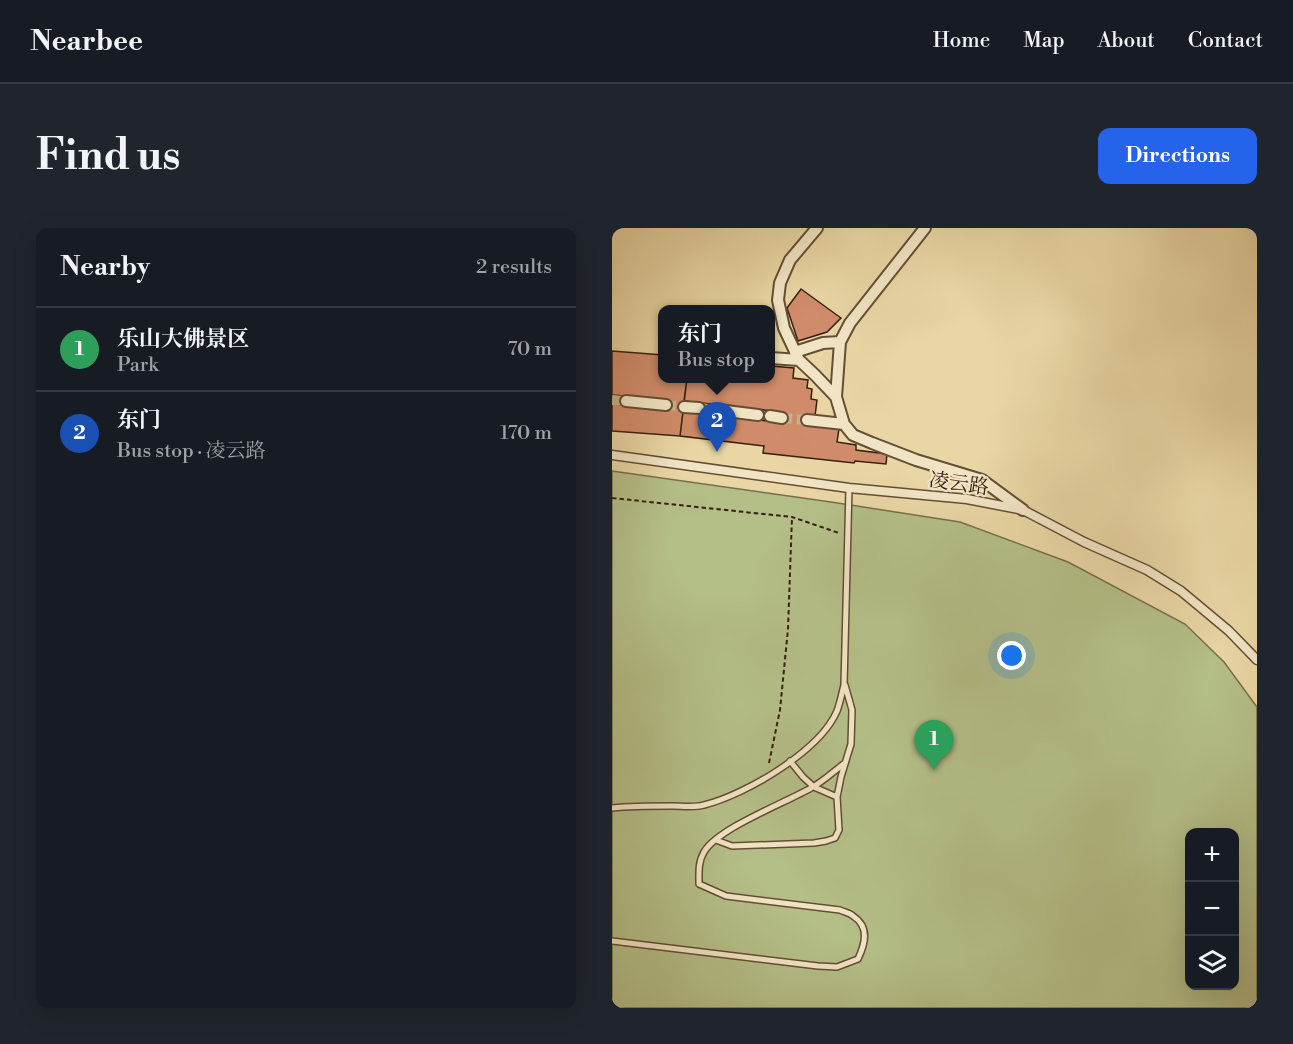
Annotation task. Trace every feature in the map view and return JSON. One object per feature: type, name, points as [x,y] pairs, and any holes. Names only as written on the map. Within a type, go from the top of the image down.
[{"type":"street","points":[[817,228],[790,260],[780,283],[778,300],[784,328],[797,356],[836,397]]},
{"type":"street","points":[[925,228],[850,323],[840,342],[836,397],[844,424],[852,435],[916,460],[982,480],[1023,510]]},
{"type":"street","points":[[775,358],[797,356],[823,343],[840,342]]},
{"type":"street","points":[[626,401],[666,405]]},
{"type":"street","points":[[684,407],[699,408]]},
{"type":"street","points":[[718,410],[782,418]]},
{"type":"street","points":[[807,420],[844,424]]},
{"type":"street","name":"凌云路","points":[[612,455],[849,488],[967,499],[1023,510],[1084,542],[1147,570],[1173,586],[1229,631],[1257,660]]},
{"type":"lane","points":[[612,808],[702,806],[744,791],[767,778],[800,754],[822,733],[837,712],[844,684],[849,488]]},
{"type":"lane","points":[[716,840],[732,846],[814,843],[835,838],[839,830],[837,797],[851,744],[852,710],[844,684]]},
{"type":"lane","points":[[789,762],[814,787],[837,797]]},
{"type":"lane","points":[[612,941],[818,966],[837,967],[858,959],[865,944],[863,926],[854,916],[840,910],[726,896],[699,884],[699,862],[704,851],[716,840],[734,827],[814,787],[845,763]]},
{"type":"path","points":[[612,498],[792,517],[847,535]]},
{"type":"path","points":[[767,778],[780,710],[788,629],[792,517]]},
{"type":"green space","points":[[612,471],[960,522],[1068,562],[1185,624],[1224,662],[1257,707],[1257,1008],[612,1008]]},
{"type":"building","points":[[801,289],[841,318],[827,332],[798,341],[787,308]]},
{"type":"building","points":[[612,351],[658,355],[658,383],[686,383],[680,436],[612,431],[612,404],[665,408],[666,400],[612,395]]},
{"type":"building","points":[[775,366],[794,368],[793,378],[808,380],[807,388],[812,389],[811,399],[817,400],[815,416],[808,415],[806,425],[839,429],[837,442],[856,445],[856,450],[887,454],[886,464],[855,461],[854,463],[763,453],[764,446],[680,436],[683,412],[782,422],[783,412],[684,401],[686,383],[775,383]]},
{"type":"building","points":[[612,395],[626,396],[626,405],[612,404]]},
{"type":"building","points":[[699,403],[718,405],[717,415],[698,413]]},
{"type":"building","points":[[759,409],[770,411],[769,421],[757,420]]},
{"type":"tunnel","points":[[612,400],[626,401]]},
{"type":"tunnel","points":[[666,405],[684,407]]},
{"type":"tunnel","points":[[699,408],[718,410]]},
{"type":"tunnel","points":[[782,418],[807,420]]},
{"type":"place","name":"东门","points":[[717,452]]},
{"type":"place","name":"乐山大佛景区","points":[[934,770]]}]
